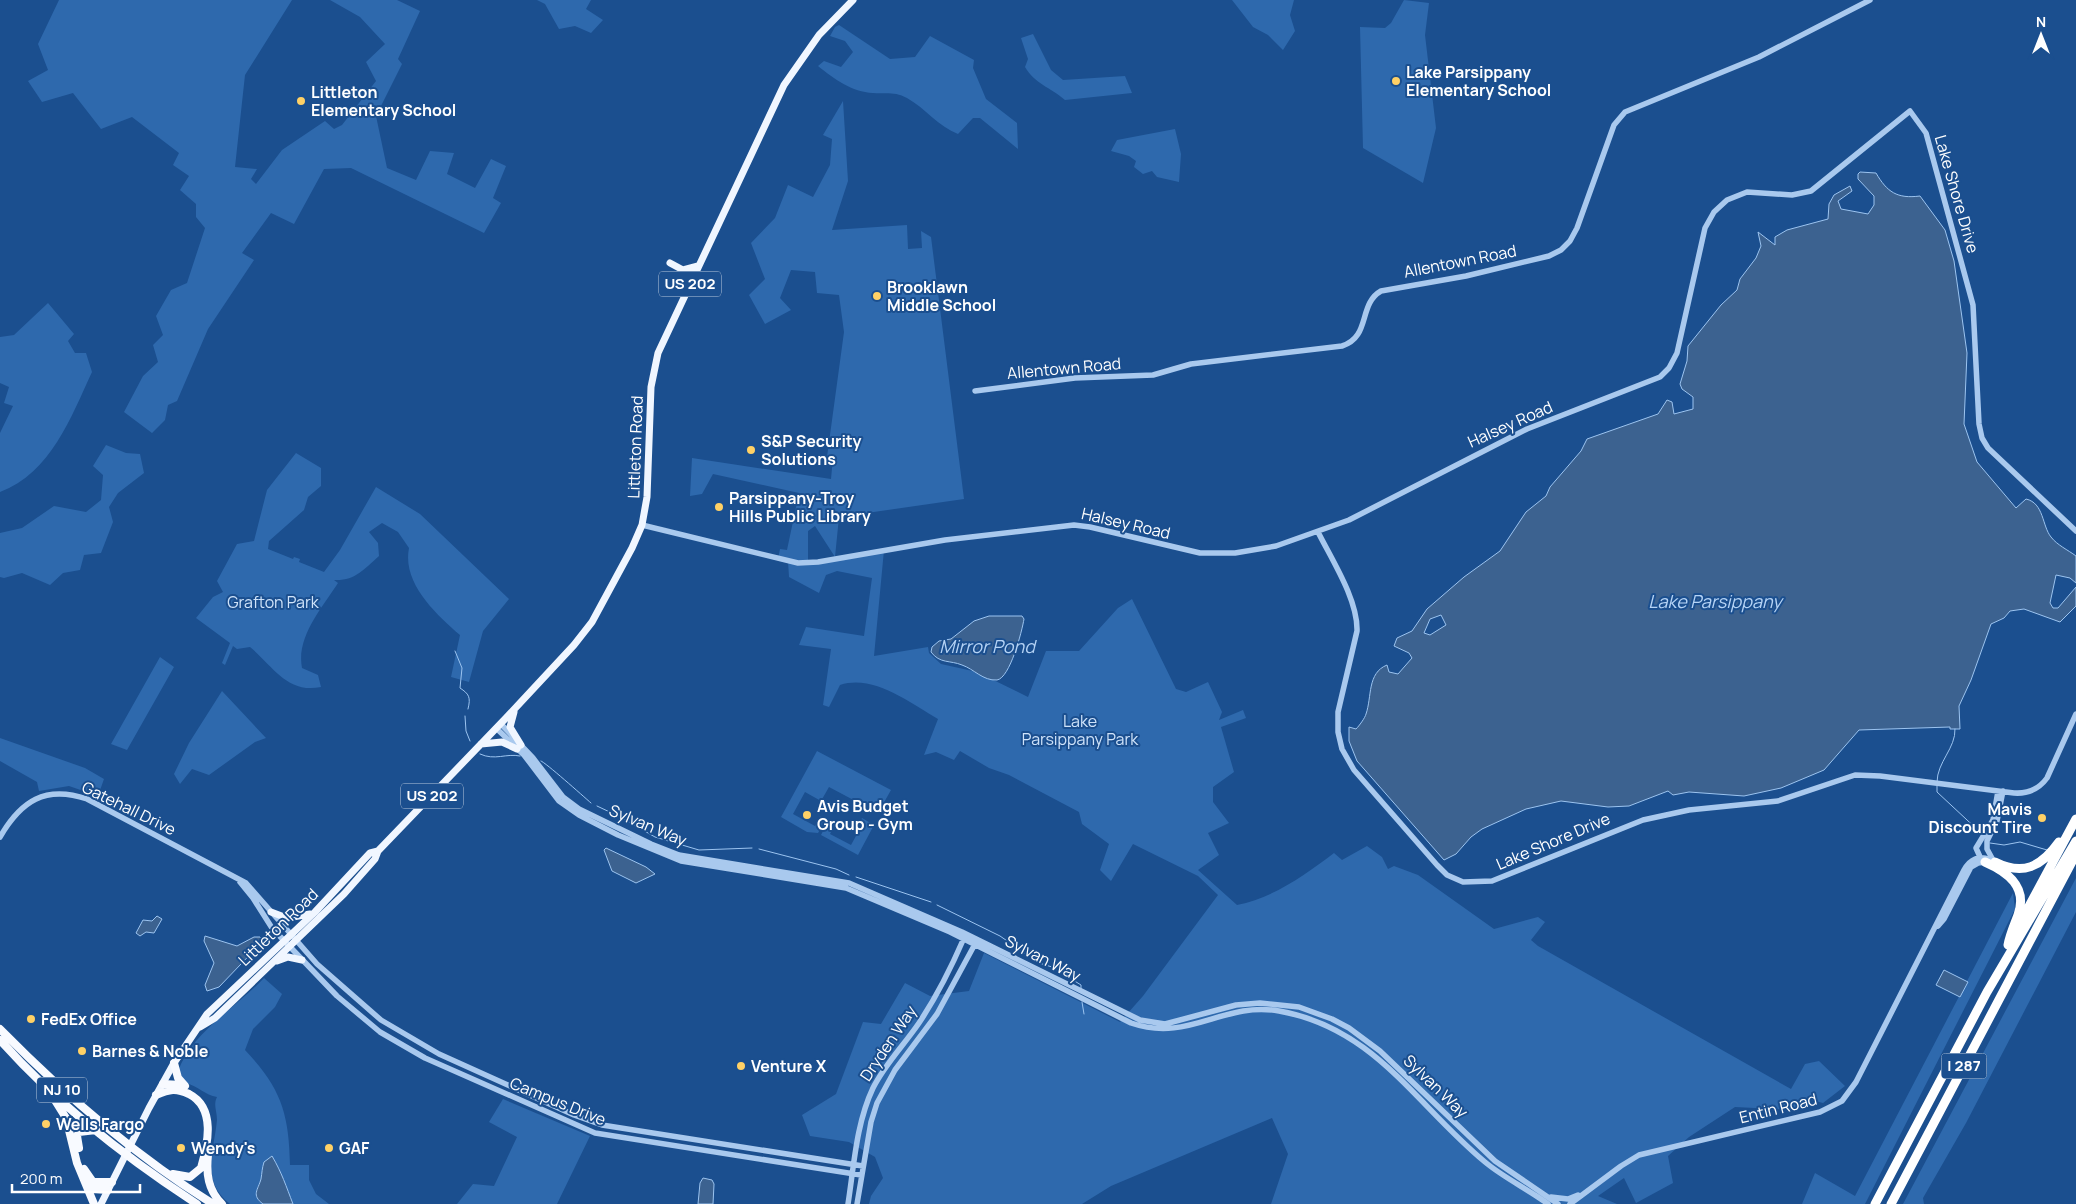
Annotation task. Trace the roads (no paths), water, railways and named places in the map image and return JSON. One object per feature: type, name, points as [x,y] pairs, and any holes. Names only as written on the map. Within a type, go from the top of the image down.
[{"type":"highway","points":[[1995,862],[2016,870],[2034,865],[2054,849],[2076,818]]},
{"type":"highway","name":"I 287","points":[[1875,1204],[1987,992],[1992,975],[2076,818]]},
{"type":"highway","points":[[1987,992],[2076,841]]},
{"type":"highway","name":"I 287","points":[[1891,1204],[2075,856]]},
{"type":"highway","points":[[1982,860],[2011,877],[2021,894],[2021,906],[2010,934],[2008,945]]},
{"type":"highway","name":"NJ 10","points":[[0,1029],[128,1150],[197,1204]]},
{"type":"highway","name":"NJ 10","points":[[2,1043],[48,1088],[96,1130],[164,1171],[213,1204]]},
{"type":"highway","points":[[174,1063],[178,1078],[185,1086],[203,1097],[212,1111],[213,1122],[207,1173],[212,1190],[222,1204]]},
{"type":"highway","points":[[163,1084],[185,1086]]},
{"type":"highway","points":[[48,1088],[66,1118],[77,1163],[94,1204]]},
{"type":"highway","points":[[156,1095],[170,1089],[180,1090],[200,1101],[208,1115],[205,1146],[199,1171],[187,1178],[164,1171]]},
{"type":"highway","points":[[96,1130],[82,1130],[77,1135],[82,1161],[93,1182],[112,1182]]},
{"type":"highway","points":[[84,1179],[91,1187],[108,1190]]},
{"type":"main road","name":"Littleton Road","points":[[200,1027],[215,1018],[349,888],[375,859],[378,851],[574,645],[592,622],[632,548],[642,525],[647,497],[651,387],[656,356],[753,147],[792,71],[819,35],[853,0]]},
{"type":"main road","points":[[670,263],[683,270],[698,266]]},
{"type":"main road","points":[[515,708],[510,727],[519,747]]},
{"type":"main road","points":[[481,744],[502,742],[519,747]]},
{"type":"main road","name":"Littleton Road","points":[[101,1204],[156,1095],[174,1063],[207,1014],[315,912],[370,853],[378,851]]},
{"type":"main road","points":[[271,912],[282,917],[292,918],[315,912]]},
{"type":"main road","points":[[271,965],[288,957],[302,960]]},
{"type":"street","name":"Allentown Road","points":[[975,391],[1084,377],[1153,375],[1191,364],[1342,346],[1358,336],[1363,326],[1370,299],[1381,291],[1466,276],[1556,254],[1574,235],[1614,125],[1625,112],[1759,57],[1870,0]]},
{"type":"street","name":"Lake Shore Drive","points":[[1580,409],[1655,380],[1669,368],[1677,353],[1705,228],[1717,209],[1735,196],[1747,192],[1792,196],[1812,191],[1910,111],[1926,133],[1971,294],[1975,323],[1978,424],[1982,438],[1996,455],[2076,531]]},
{"type":"street","name":"Halsey Road","points":[[642,525],[784,561],[803,563],[945,540],[1074,525],[1098,528],[1176,549],[1214,554],[1263,549],[1349,520],[1512,435],[1580,409]]},
{"type":"street","points":[[2069,525],[2076,522]]},
{"type":"street","name":"Lake Shore Drive","points":[[1318,532],[1349,596],[1357,619],[1357,631],[1338,712],[1338,732],[1342,749],[1354,770],[1437,865],[1447,875],[1463,882],[1492,882],[1624,826],[1671,813],[1778,801],[1855,776],[1880,776],[2019,793],[2031,791],[2041,785],[2047,778],[2076,714]]},
{"type":"street","name":"Sylvan Way","points":[[498,726],[519,747],[553,794],[569,808],[618,835],[673,859],[846,888],[926,919],[1142,1027],[1173,1030],[1231,1013],[1266,1009],[1304,1016],[1324,1023],[1361,1044],[1485,1162],[1548,1204]]},
{"type":"street","points":[[1995,862],[1982,860],[1976,848],[1993,820],[2001,791]]},
{"type":"street","points":[[1995,862],[1988,853],[1987,842],[1997,821],[2001,791]]},
{"type":"street","name":"Gatehall Drive","points":[[0,837],[15,814],[26,804],[50,794],[73,794],[98,804],[252,888],[296,941]]},
{"type":"street","name":"Entin Road","points":[[1570,1204],[1620,1166],[1639,1155],[1820,1112],[1838,1104],[1856,1082],[1936,928],[1944,919],[1971,867],[1982,860]]},
{"type":"street","name":"Gatehall Drive","points":[[228,874],[248,890],[267,922],[290,947]]},
{"type":"street","name":"Dryden Way","points":[[848,1204],[862,1118],[873,1088],[889,1062],[935,998],[954,964],[964,937]]},
{"type":"street","name":"Campus Drive","points":[[296,941],[360,1004],[399,1032],[440,1054],[574,1115],[618,1128],[863,1166]]},
{"type":"street","name":"Dryden Way","points":[[857,1204],[870,1122],[883,1090],[937,1014],[975,943]]},
{"type":"street","name":"Campus Drive","points":[[290,947],[349,1008],[403,1046],[582,1129],[627,1139],[862,1175]]},
{"type":"street","name":"Sylvan Way","points":[[1120,1015],[1165,1024],[1236,1005],[1277,1004],[1299,1007],[1332,1019],[1349,1028],[1380,1051],[1495,1161],[1558,1204]]},
{"type":"street","points":[[1546,1194],[1558,1199],[1568,1199],[1585,1193]]},
{"type":"water","name":"Lake Parsippany","points":[[1860,172],[1876,173],[1884,185],[1893,193],[1912,197],[1920,196],[1945,230],[1954,261],[1967,353],[1964,424],[1977,462],[2016,508],[2026,499],[2032,501],[2039,510],[2053,540],[2076,556],[2076,583],[2070,578],[2056,575],[2050,603],[2053,608],[2058,608],[2076,587],[2076,606],[2060,622],[2024,609],[2010,611],[2004,618],[1991,624],[1971,680],[1959,706],[1960,729],[1950,729],[1950,727],[1859,730],[1824,770],[1781,788],[1744,796],[1689,792],[1673,795],[1668,791],[1629,806],[1608,807],[1561,801],[1526,809],[1482,829],[1471,837],[1456,854],[1444,860],[1357,761],[1349,741],[1349,727],[1356,729],[1365,716],[1371,686],[1376,674],[1387,665],[1389,672],[1398,674],[1412,658],[1409,653],[1394,646],[1397,638],[1412,631],[1427,609],[1464,577],[1500,551],[1526,512],[1546,496],[1550,487],[1581,451],[1587,439],[1658,414],[1667,400],[1672,402],[1674,414],[1693,409],[1693,397],[1682,389],[1680,384],[1687,361],[1688,346],[1721,305],[1737,290],[1740,279],[1756,258],[1761,246],[1758,232],[1775,245],[1775,237],[1787,230],[1828,219],[1829,204],[1834,195],[1850,186],[1852,191],[1838,201],[1841,209],[1868,214],[1874,205],[1874,196],[1858,179]],"holes":[[[1441,615],[1446,625],[1430,635],[1424,633],[1430,619]]]},
{"type":"water","name":"Mirror Pond","points":[[989,616],[1022,616],[1024,619],[1015,653],[1002,677],[997,680],[987,679],[958,663],[938,658],[931,652],[932,647],[939,641],[951,639],[974,621]]},
{"type":"water","points":[[606,848],[646,867],[655,874],[636,883],[612,871],[604,850]]},
{"type":"water","points":[[157,916],[162,919],[154,933],[146,932],[140,936],[136,933],[143,920],[152,921]]},
{"type":"water","points":[[205,936],[237,946],[254,937],[260,937],[263,941],[219,987],[207,991],[205,985],[214,963],[204,941]]},
{"type":"water","points":[[1944,970],[1968,982],[1960,997],[1936,985]]},
{"type":"water","points":[[272,1156],[293,1204],[263,1204],[257,1198],[256,1192],[264,1162]]},
{"type":"water","points":[[703,1178],[712,1180],[714,1184],[713,1204],[698,1204],[700,1183]]},
{"type":"waterway","points":[[455,651],[462,668],[460,688],[467,694],[469,699],[468,709]]},
{"type":"waterway","points":[[465,716],[466,731],[470,741]]},
{"type":"waterway","points":[[1937,782],[1940,768],[1953,742],[1955,729]]},
{"type":"waterway","points":[[480,754],[491,757],[520,756]]},
{"type":"waterway","points":[[541,761],[591,803]]},
{"type":"waterway","points":[[1937,786],[1937,792],[1981,833]]},
{"type":"waterway","points":[[597,806],[616,815]]},
{"type":"waterway","points":[[622,818],[655,837],[699,850],[752,848]]},
{"type":"waterway","points":[[1990,843],[2004,845],[2020,842],[2047,850]]},
{"type":"waterway","points":[[759,849],[836,869],[849,875]]},
{"type":"waterway","points":[[856,877],[931,902]]},
{"type":"waterway","points":[[937,905],[1000,936],[1039,963],[1052,967]]},
{"type":"waterway","points":[[1057,970],[1081,985],[1081,989]]},
{"type":"waterway","points":[[1082,1002],[1084,1014]]},
{"type":"place","name":"Lake Parsippany Elementary School","points":[[1396,81]]},
{"type":"place","name":"Littleton Elementary School","points":[[301,101]]},
{"type":"place","name":"Brooklawn Middle School","points":[[877,296]]},
{"type":"place","name":"S&P Security Solutions","points":[[751,450]]},
{"type":"place","name":"Parsippany-Troy Hills Public Library","points":[[719,507]]},
{"type":"place","name":"Avis Budget Group - Gym","points":[[807,815]]},
{"type":"place","name":"Mavis Discount Tire","points":[[2042,818]]},
{"type":"place","name":"FedEx Office","points":[[31,1019]]},
{"type":"place","name":"Barnes & Noble","points":[[82,1051]]},
{"type":"place","name":"Venture X","points":[[741,1066]]},
{"type":"place","name":"Wells Fargo","points":[[46,1124]]},
{"type":"place","name":"Wendy's","points":[[181,1148]]},
{"type":"place","name":"GAF","points":[[329,1148]]},
{"type":"park label","name":"Grafton Park","points":[[273,602]]},
{"type":"park label","name":"Lake Parsippany Park","points":[[1080,730]]}]
